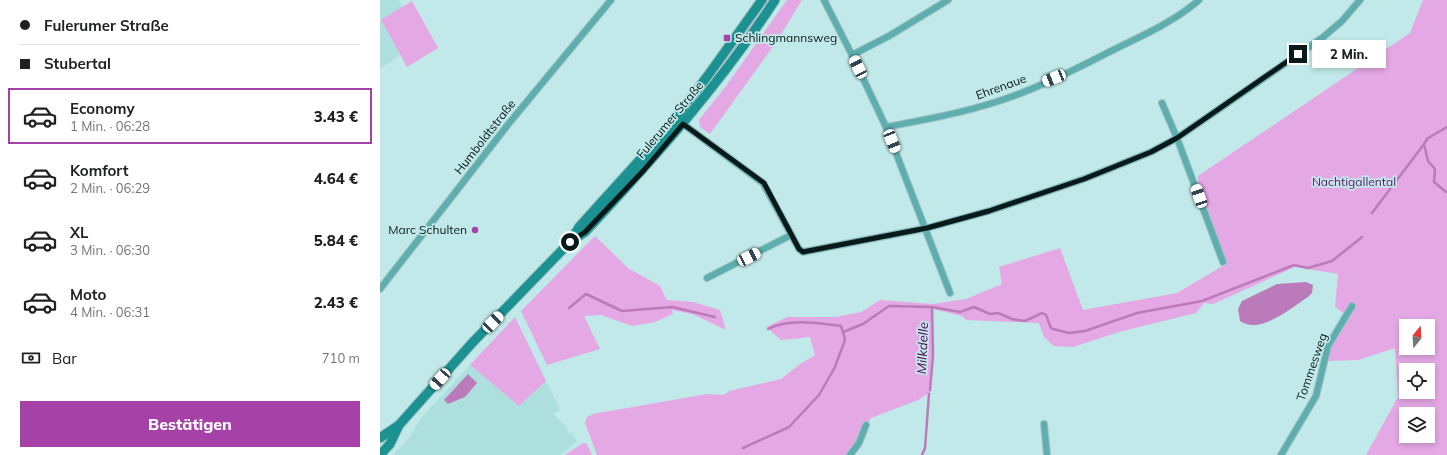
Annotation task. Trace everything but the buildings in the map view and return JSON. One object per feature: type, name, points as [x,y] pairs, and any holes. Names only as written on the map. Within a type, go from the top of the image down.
[{"type":"main road","name":"Fulerumer Straße","points":[[380,438],[399,425],[473,342],[570,242],[585,232],[644,170],[762,0]]},
{"type":"main road","name":"Fulerumer Straße","points":[[679,121],[719,80],[774,0]]},
{"type":"main road","name":"Fulerumer Straße","points":[[380,455],[390,444],[399,425]]},
{"type":"street","name":"Humboldtstraße","points":[[380,289],[510,122],[611,0]]},
{"type":"street","points":[[824,0],[886,127],[927,228],[950,293]]},
{"type":"street","points":[[852,55],[889,36],[948,0]]},
{"type":"street","name":"Ehrenaue","points":[[886,127],[955,114],[1014,95],[1131,42],[1164,24],[1199,0]]},
{"type":"street","points":[[679,121],[764,183],[791,235],[799,249],[803,252],[927,228],[989,211],[1084,179],[1151,152],[1177,138],[1322,38],[1342,21],[1360,0]]},
{"type":"street","points":[[1162,103],[1177,138],[1224,262]]},
{"type":"street","points":[[707,278],[791,235]]},
{"type":"street","name":"Tommesweg","points":[[1281,455],[1316,396],[1328,346],[1352,306]]},
{"type":"street","points":[[1044,424],[1047,455]]},
{"type":"street","points":[[850,455],[859,443],[866,425]]},
{"type":"shaded area","points":[[380,0],[399,0],[403,7],[381,20],[400,55],[380,69]]},
{"type":"shaded area","points":[[1306,282],[1313,285],[1312,293],[1284,313],[1257,325],[1240,321],[1238,309],[1242,301],[1277,284]]},
{"type":"shaded area","points":[[470,365],[519,406],[546,381],[560,409],[553,414],[564,424],[570,434],[572,433],[577,442],[560,455],[393,455],[408,439],[422,417]]},
{"type":"shaded area","points":[[468,374],[477,383],[465,397],[448,404],[444,400]]},
{"type":"green space","points":[[765,0],[771,0],[750,31],[702,94],[707,83]]},
{"type":"green space","points":[[787,0],[802,0],[777,41],[710,134],[700,127],[699,120],[726,86]]},
{"type":"green space","name":"Nachtigallental","points":[[1423,0],[1447,0],[1447,455],[1366,455],[1398,397],[1395,348],[1358,360],[1327,361],[1334,341],[1349,317],[1335,307],[1338,274],[1295,267],[1213,304],[1204,303],[1196,313],[1119,332],[1073,347],[1054,346],[1044,337],[1039,323],[966,320],[962,316],[933,309],[931,392],[918,400],[871,418],[859,440],[846,455],[597,455],[585,423],[587,417],[593,414],[707,394],[724,395],[729,391],[781,379],[800,364],[815,355],[810,337],[781,340],[766,327],[787,317],[836,317],[861,312],[880,300],[933,304],[966,299],[1002,284],[999,267],[1060,248],[1083,310],[1177,293],[1226,264],[1198,184],[1198,176],[1410,33]]},
{"type":"green space","points":[[412,1],[438,48],[407,67],[381,20]]},
{"type":"green space","points":[[595,236],[628,268],[660,286],[667,300],[693,302],[720,310],[726,330],[692,314],[672,310],[673,314],[655,322],[632,326],[601,315],[584,316],[600,349],[547,365],[521,311]]},
{"type":"green space","points":[[515,317],[546,381],[519,406],[470,365]]},
{"type":"green space","points":[[583,443],[587,444],[592,455],[565,455]]},
{"type":"waterway","points":[[1446,192],[1434,182],[1435,169],[1428,161],[1424,144],[1428,138],[1447,127]]},
{"type":"waterway","points":[[1372,213],[1424,144]]},
{"type":"waterway","points":[[768,329],[785,323],[804,322],[841,326],[843,332],[863,324],[889,306],[932,307],[960,312],[974,307],[990,314],[998,313],[1012,319],[1025,321],[1042,313],[1046,315],[1051,328],[1053,329],[1069,333],[1085,331],[1137,313],[1202,301],[1294,265],[1308,268],[1332,261],[1362,237]]},
{"type":"waterway","points":[[569,308],[586,294],[622,311],[672,307],[715,317]]},
{"type":"waterway","name":"Milkdelle","points":[[930,390],[933,356],[932,307]]},
{"type":"waterway","points":[[743,448],[789,427],[819,395],[835,367],[845,340],[843,332]]},
{"type":"waterway","name":"Milkdelle","points":[[922,455],[925,448],[929,394]]},
{"type":"place","name":"Schlingmannsweg","points":[[727,38]]},
{"type":"place","name":"Marc Schulten","points":[[475,230]]},
{"type":"route","points":[[570,242],[585,232],[644,170],[683,124],[764,183],[791,235],[799,249],[803,252],[927,228],[989,211],[1084,179],[1151,152],[1177,138],[1298,54]]}]
